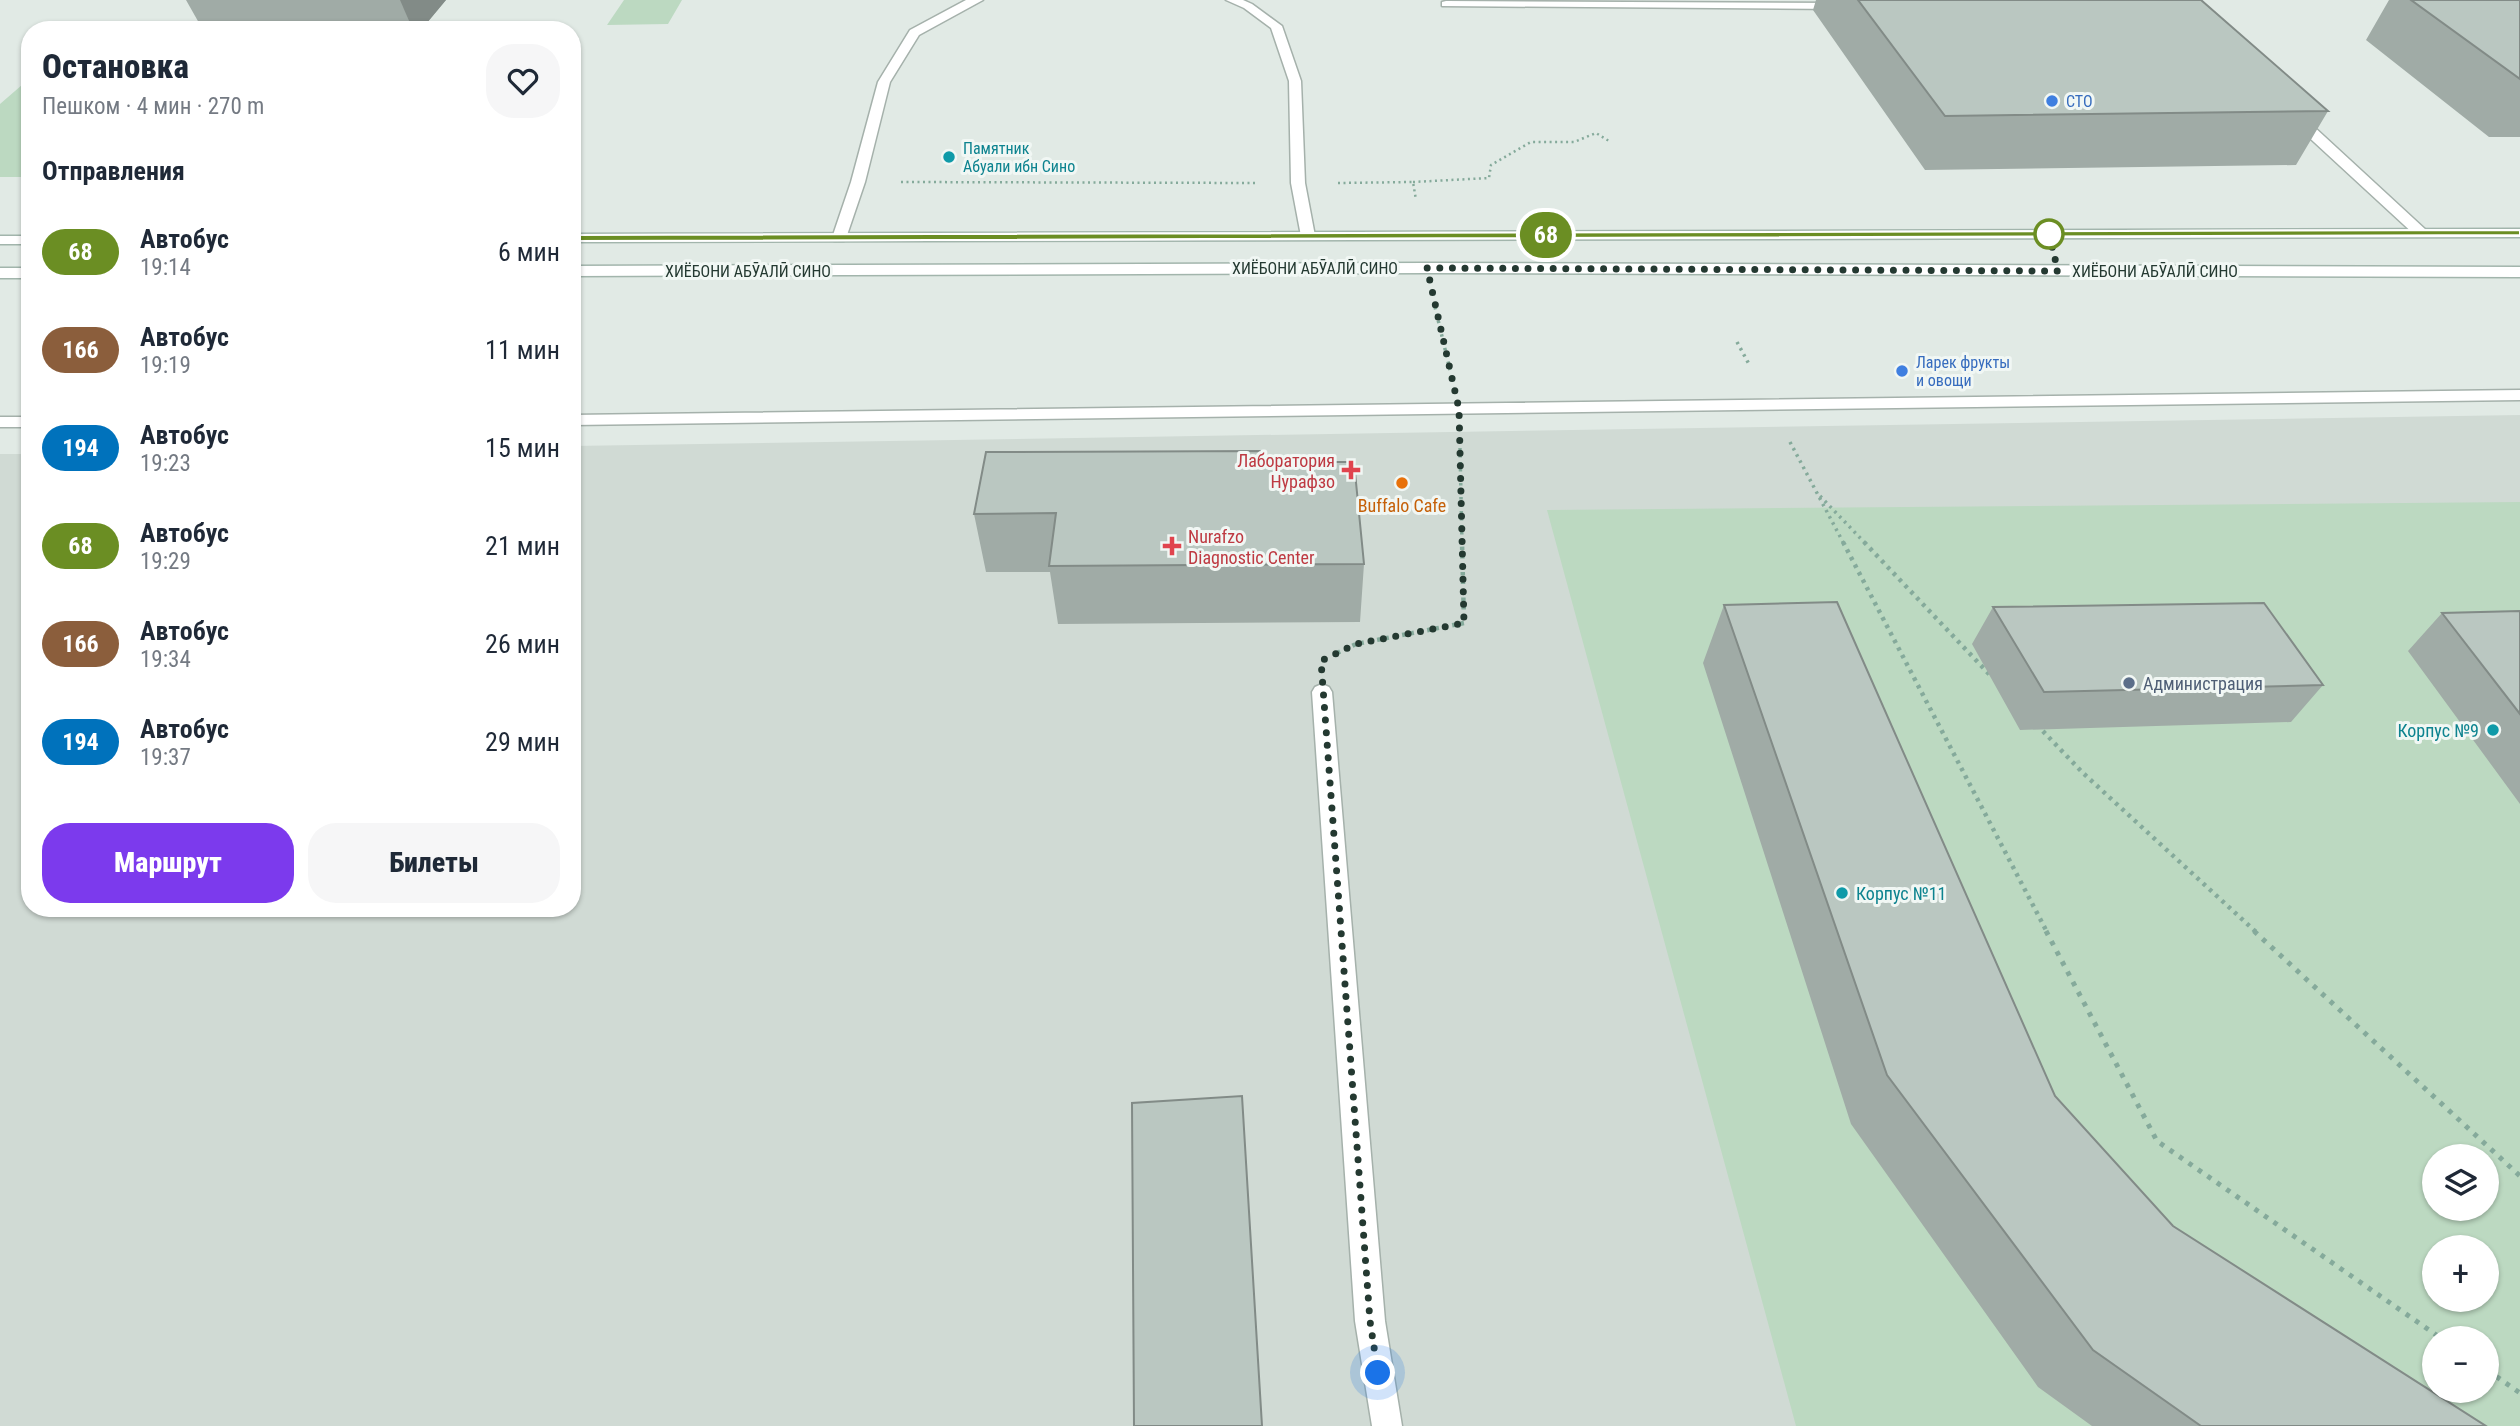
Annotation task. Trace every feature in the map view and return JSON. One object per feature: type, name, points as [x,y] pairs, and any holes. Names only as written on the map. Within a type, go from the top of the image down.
[{"type":"main road","points":[[839,237],[858,182],[884,82],[914,33],[962,5],[977,0]]},
{"type":"main road","points":[[1232,0],[1248,6],[1276,26],[1295,81],[1298,183],[1308,236]]},
{"type":"main road","points":[[1446,4],[1741,3],[1853,6]]},
{"type":"main road","points":[[2281,105],[2421,233]]},
{"type":"main road","points":[[2458,233],[2520,222]]},
{"type":"main road","name":"ХИЁБОНИ АБӮАЛӢ СИНО","points":[[581,238],[2520,233]]},
{"type":"main road","points":[[0,240],[21,240]]},
{"type":"main road","name":"ХИЁБОНИ АБӮАЛӢ СИНО","points":[[581,271],[1427,268],[2520,274]]},
{"type":"main road","points":[[0,273],[21,273]]},
{"type":"main road","points":[[581,420],[2520,395]]},
{"type":"main road","points":[[0,422],[21,422]]},
{"type":"main road","points":[[1322,692],[1370,1321],[1387,1426]]},
{"type":"path","points":[[858,182],[1298,183],[1489,178],[1491,165],[1531,142],[1574,142],[1596,133],[1609,141]]},
{"type":"path","points":[[1413,182],[1421,236]]},
{"type":"path","points":[[1322,692],[1321,661],[1356,644],[1464,623],[1459,409],[1427,268]]},
{"type":"path","points":[[1737,342],[2157,1141],[2423,1326]]},
{"type":"path","points":[[1815,491],[1997,682]]},
{"type":"path","points":[[2035,722],[2083,773],[2520,1176]]},
{"type":"path","points":[[2499,1378],[2520,1392]]},
{"type":"shaded area","points":[[2520,415],[2520,1426],[0,1426],[0,454],[21,454],[21,917],[581,917],[581,446]]},
{"type":"green space","points":[[624,0],[682,0],[668,24],[607,25]]},
{"type":"green space","points":[[21,86],[21,177],[0,177],[0,104]]},
{"type":"green space","points":[[2520,502],[2520,1426],[1796,1426],[1547,510]]},
{"type":"building","points":[[1858,0],[2201,0],[2328,111],[1945,116]]},
{"type":"building","points":[[2411,0],[2520,0],[2520,79]]},
{"type":"building","points":[[1264,451],[1264,462],[1354,462],[1364,564],[1049,566],[1056,513],[974,514],[986,452]]},
{"type":"building","points":[[1837,602],[2055,1096],[2173,1226],[2422,1385],[2422,1403],[2450,1403],[2486,1426],[2201,1426],[2093,1350],[1887,1075],[1724,605]]},
{"type":"building","points":[[2264,603],[2323,685],[2044,692],[1993,607]]},
{"type":"building","points":[[2520,611],[2520,714],[2442,613]]},
{"type":"building","points":[[1242,1096],[1262,1426],[1134,1426],[1132,1103]]},
{"type":"bus line","name":"68","points":[[581,238],[2520,233]]},
{"type":"place","name":"СТО","points":[[2052,101]]},
{"type":"place","name":"Памятник Абуали ибн Сино","points":[[949,157]]},
{"type":"place","name":"Ларек фрукты и овощи","points":[[1902,371]]},
{"type":"place","name":"Лаборатория Нурафзо","points":[[1351,470]]},
{"type":"place","name":"Buffalo Cafe","points":[[1402,483]]},
{"type":"place","name":"Nurafzo Diagnostic Center","points":[[1172,546]]},
{"type":"place","name":"Администрация","points":[[2129,683]]},
{"type":"place","name":"Корпус №9","points":[[2493,730]]},
{"type":"place","name":"Корпус №11","points":[[1842,893]]},
{"type":"route","points":[[1378,1373],[1370,1321],[1321,661],[1356,644],[1464,623],[1459,409],[1427,268],[2058,271],[2049,234]]}]
